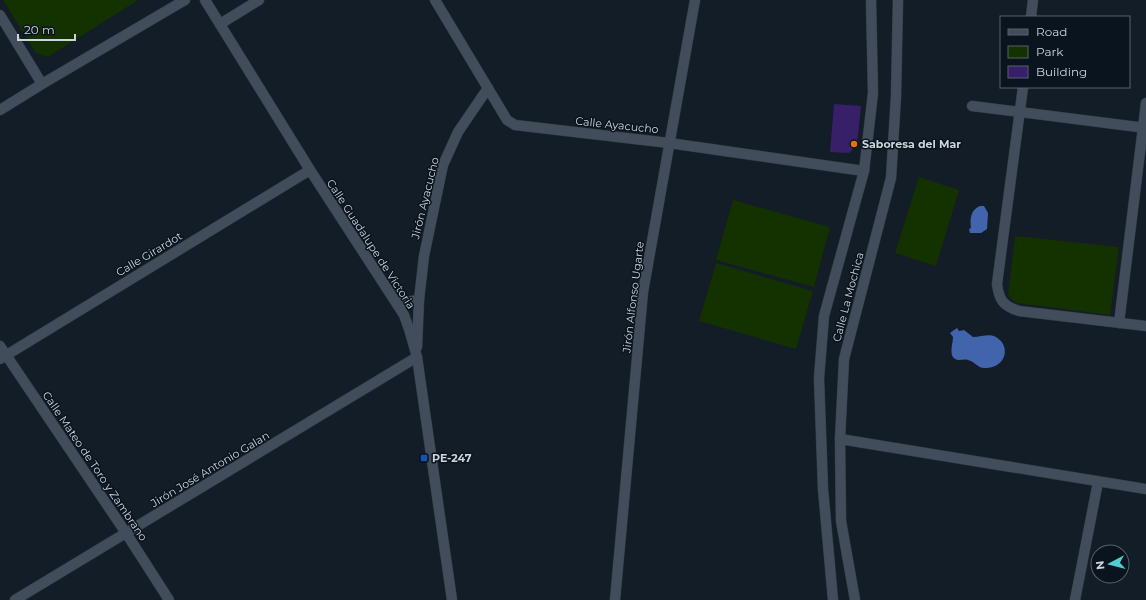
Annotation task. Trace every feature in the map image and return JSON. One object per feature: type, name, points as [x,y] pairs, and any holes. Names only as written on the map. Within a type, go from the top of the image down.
[{"type":"street","points":[[0,110],[185,0]]},
{"type":"street","name":"Calle Guadalupe de Victoria","points":[[205,0],[310,170],[397,303],[409,329],[417,357],[452,600]]},
{"type":"street","points":[[220,24],[259,0]]},
{"type":"street","name":"Calle Ayacucho","points":[[435,0],[507,120],[515,125],[668,143],[864,171]]},
{"type":"street","name":"Jirón Alfonso Ugarte","points":[[615,600],[643,292],[694,0]]},
{"type":"street","name":"Calle La Mochica","points":[[833,600],[823,489],[819,378],[824,316],[864,171],[873,93],[871,0]]},
{"type":"street","name":"Calle La Mochica","points":[[855,600],[842,521],[840,439],[844,359],[891,178],[896,96],[898,0]]},
{"type":"street","points":[[1031,16],[1033,0]]},
{"type":"street","points":[[0,15],[42,84]]},
{"type":"street","name":"Jirón Ayacucho","points":[[417,357],[419,300],[424,256],[443,165],[458,132],[488,88]]},
{"type":"street","points":[[1023,88],[997,284],[998,294],[1003,302],[1010,308],[1019,310],[1146,326]]},
{"type":"street","points":[[1119,322],[1145,128],[1146,103]]},
{"type":"street","points":[[972,106],[1145,128]]},
{"type":"street","name":"Calle Girardot","points":[[3,357],[310,170]]},
{"type":"street","points":[[397,303],[419,300]]},
{"type":"street","name":"Calle Mateo de Toro y Zambrano","points":[[0,346],[3,357],[126,533],[169,600]]},
{"type":"street","name":"Jirón José Antonio Galan","points":[[15,600],[417,357]]},
{"type":"street","points":[[840,439],[1146,489]]},
{"type":"street","points":[[1075,600],[1098,482]]},
{"type":"green space","points":[[3,0],[138,0],[48,57],[36,53]]},
{"type":"green space","points":[[919,177],[959,190],[936,266],[895,253]]},
{"type":"green space","points":[[733,200],[830,227],[814,287],[716,260]]},
{"type":"green space","points":[[1015,236],[1119,247],[1110,315],[1016,303],[1008,295]]},
{"type":"green space","points":[[716,263],[813,291],[796,349],[699,321]]},
{"type":"water","points":[[980,206],[984,206],[988,213],[987,229],[981,233],[970,233],[969,229],[971,228],[972,213]]},
{"type":"water","points":[[957,328],[959,331],[964,330],[973,337],[992,335],[1000,340],[1005,350],[1002,360],[998,365],[984,368],[970,361],[955,359],[952,354],[953,337],[950,333]]},
{"type":"building","points":[[834,104],[861,106],[857,145],[849,153],[830,152]]},
{"type":"place","name":"Saboresa del Mar","points":[[854,144]]},
{"type":"place","name":"PE-247","points":[[424,458]]}]
